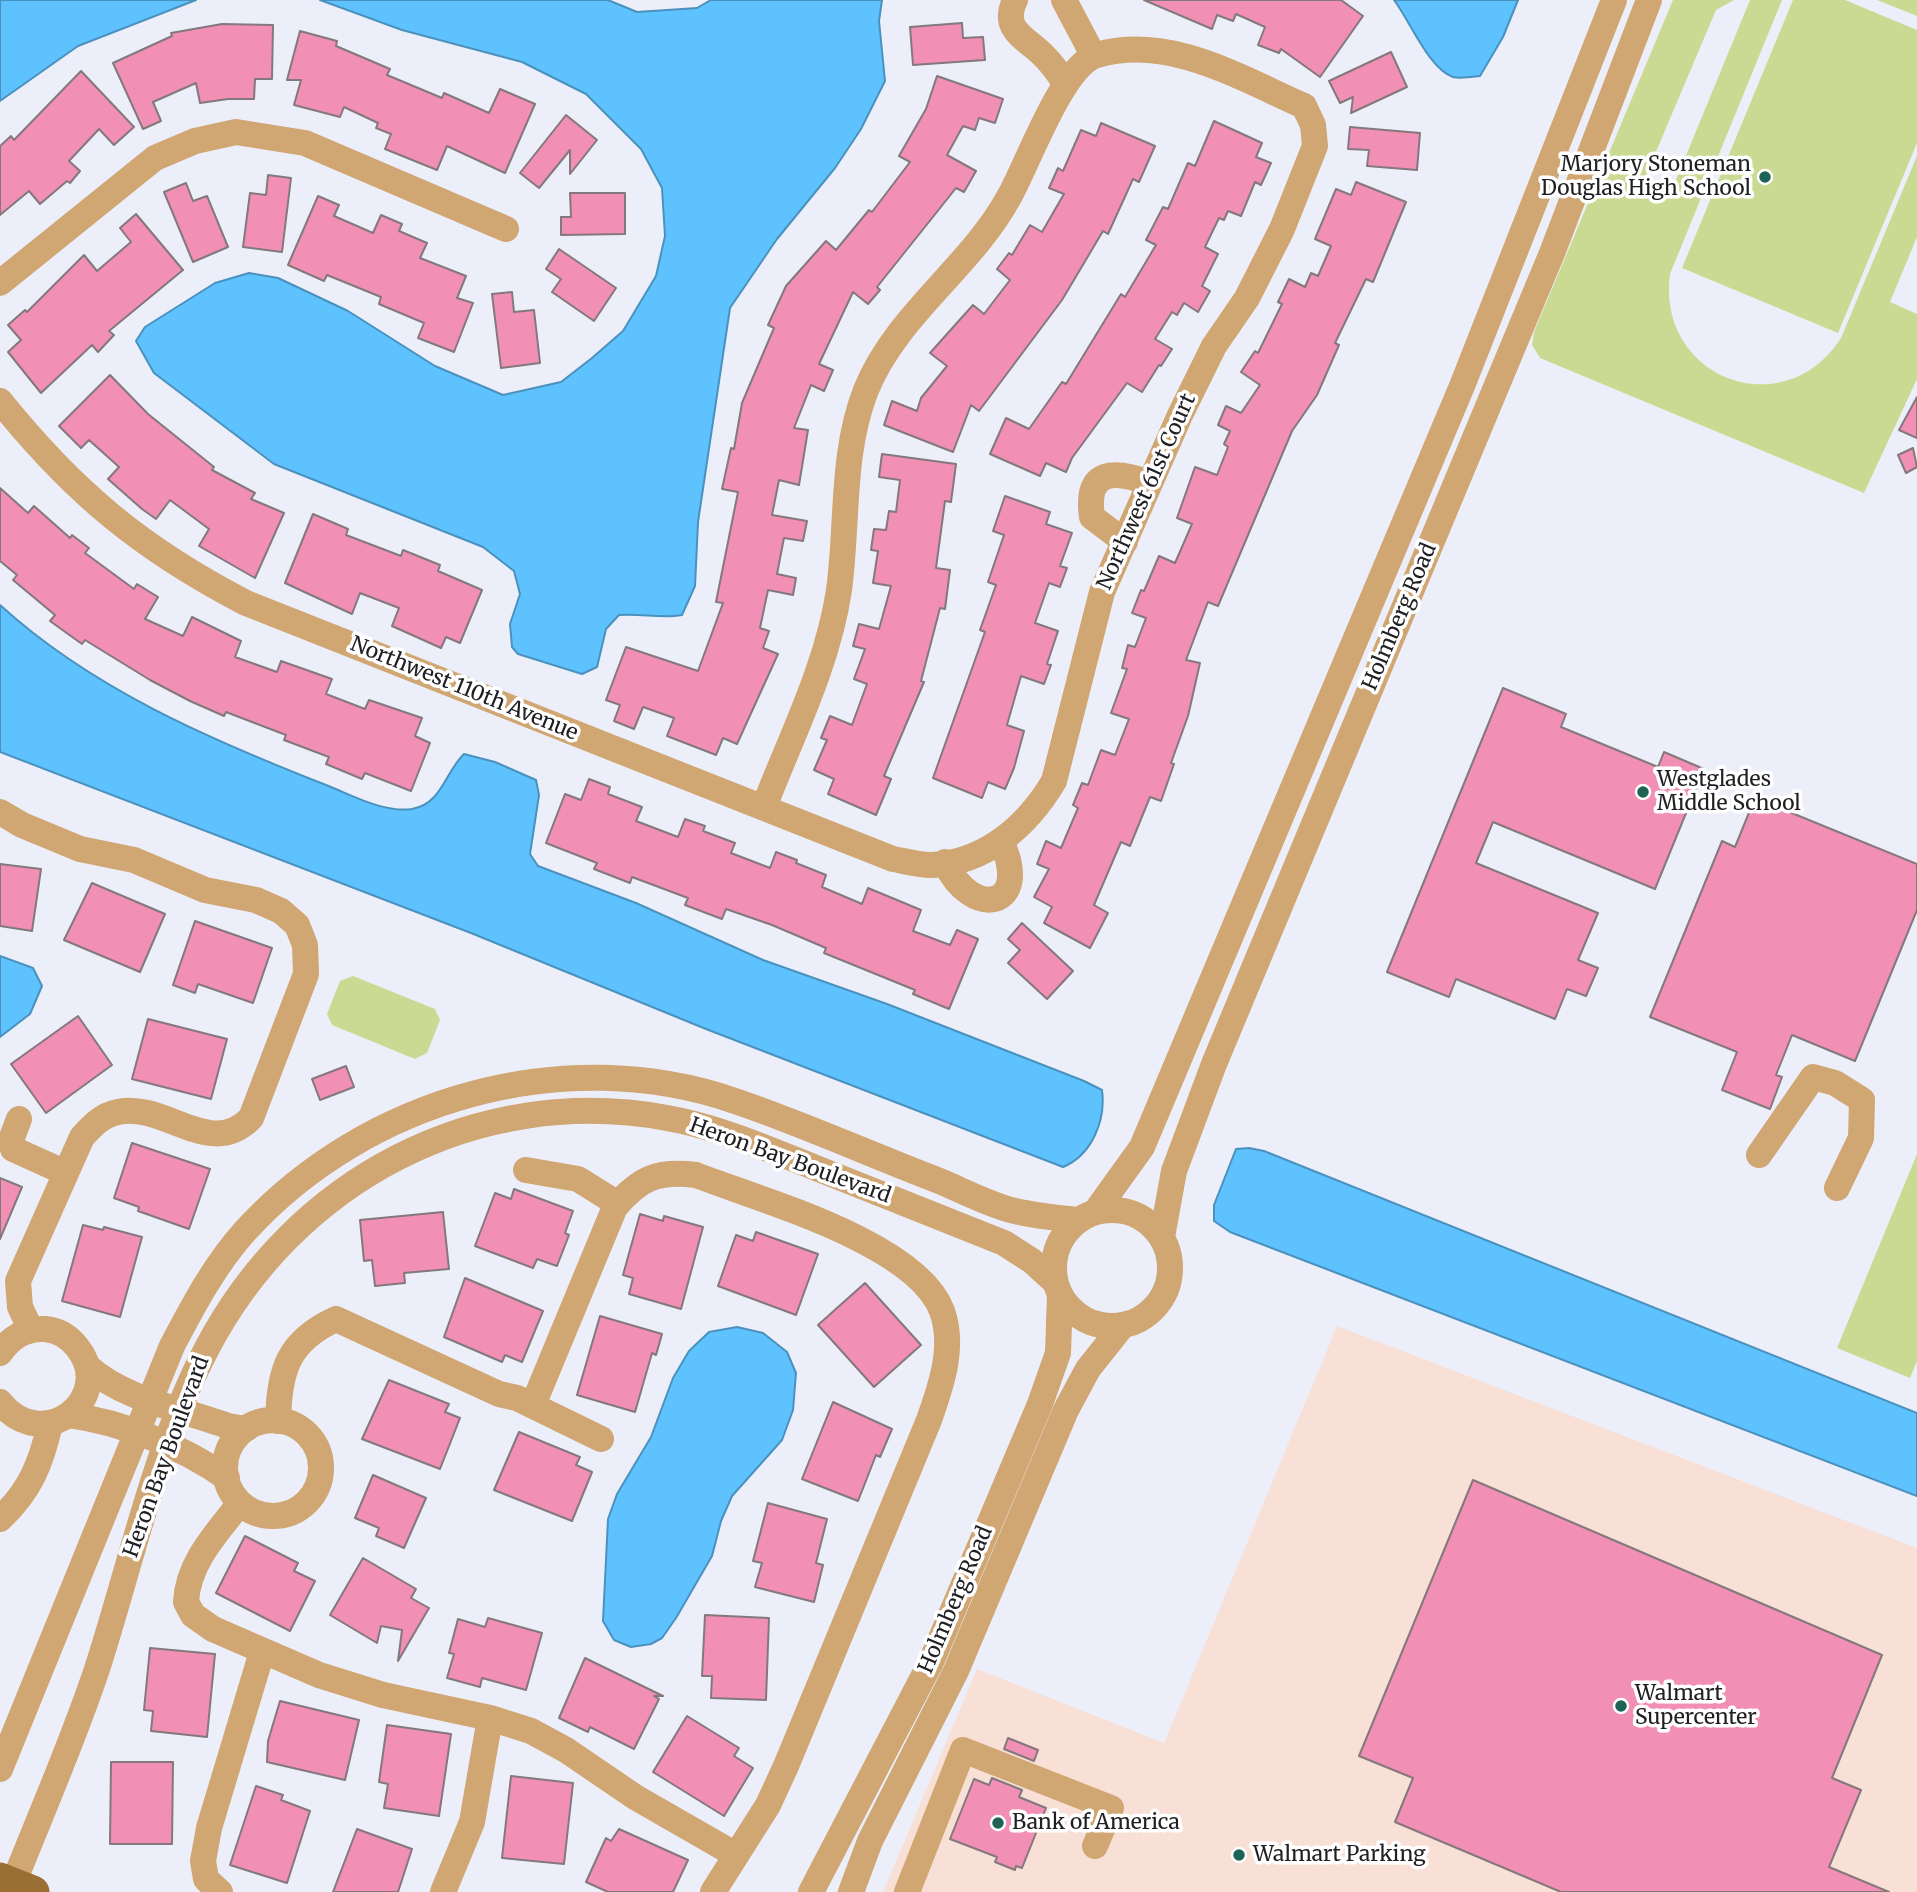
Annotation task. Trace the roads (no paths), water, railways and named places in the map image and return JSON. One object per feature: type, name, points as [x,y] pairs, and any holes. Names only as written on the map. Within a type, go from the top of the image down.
[{"type":"street","points":[[1015,0],[1010,17],[1016,34],[1041,52],[1079,67]]},
{"type":"street","points":[[764,807],[830,637],[839,590],[853,433],[867,388],[896,337],[997,220],[1079,67],[1064,0]]},
{"type":"street","name":"Holmberg Road","points":[[1087,1216],[1142,1147],[1462,386],[1614,0]]},
{"type":"street","name":"Holmberg Road","points":[[1162,1237],[1174,1171],[1214,1064],[1552,253],[1649,0]]},
{"type":"street","name":"Northwest 61st Court","points":[[992,846],[1020,828],[1054,781],[1102,592],[1214,346],[1247,298],[1282,229],[1315,146],[1313,125],[1304,106],[1190,57],[1156,50],[1121,49],[1079,67]]},
{"type":"street","points":[[0,283],[155,158],[195,141],[236,132],[305,143],[506,229]]},
{"type":"street","name":"Northwest 110th Avenue","points":[[0,401],[32,441],[100,509],[154,551],[247,603],[893,859],[931,864],[992,846]]},
{"type":"street","points":[[1125,542],[1092,517],[1090,499],[1094,487],[1107,474],[1118,473],[1150,483]]},
{"type":"street","points":[[0,812],[22,825],[80,849],[134,860],[205,890],[257,900],[281,911],[297,925],[305,945],[306,974],[299,999],[251,1118],[238,1131],[221,1136],[138,1112],[117,1112],[97,1121],[82,1137],[18,1281],[20,1307],[31,1330]]},
{"type":"street","points":[[945,862],[953,879],[970,896],[989,899],[998,897],[1012,883],[1012,871],[992,846]]},
{"type":"street","points":[[1759,1155],[1813,1077],[1835,1083],[1862,1100],[1861,1138],[1837,1188]]},
{"type":"street","name":"Heron Bay Boulevard","points":[[0,1769],[172,1346],[205,1285],[245,1231],[296,1183],[354,1142],[406,1114],[484,1090],[529,1083],[617,1079],[701,1091],[734,1101],[1013,1211],[1087,1216]]},
{"type":"street","name":"Heron Bay Boulevard","points":[[14,1887],[88,1696],[149,1493],[204,1353],[235,1298],[275,1248],[321,1206],[363,1176],[417,1147],[467,1127],[523,1116],[581,1111],[628,1112],[670,1118],[725,1133],[1004,1243],[1032,1261],[1058,1288]]},
{"type":"street","points":[[19,1119],[11,1140],[13,1149],[66,1173]]},
{"type":"street","points":[[526,1170],[578,1178],[618,1203]]},
{"type":"street","points":[[533,1405],[618,1203],[632,1188],[653,1176],[672,1172],[696,1175],[865,1241],[915,1275],[933,1294],[946,1330],[942,1386],[786,1766],[768,1805],[713,1892]]},
{"type":"street","points":[[1114,1209],[1133,1213],[1150,1223],[1162,1237],[1169,1254],[1170,1273],[1165,1291],[1148,1313],[1123,1325],[1108,1326],[1080,1316],[1058,1288],[1055,1255],[1068,1230],[1087,1216],[1114,1209]]},
{"type":"street","name":"Holmberg Road","points":[[811,1892],[931,1662],[1035,1416],[1058,1353],[1058,1288]]},
{"type":"street","points":[[278,1421],[278,1393],[292,1352],[314,1330],[336,1320],[499,1394],[533,1405],[601,1439]]},
{"type":"street","name":"Holmberg Road","points":[[851,1892],[875,1830],[956,1671],[1066,1410],[1088,1369],[1123,1325]]},
{"type":"street","points":[[0,1353],[17,1335],[31,1330],[46,1329],[61,1333],[83,1353],[88,1367],[104,1382],[228,1426],[246,1429]]},
{"type":"street","points":[[0,1519],[22,1499],[60,1420],[84,1397],[88,1367]]},
{"type":"street","points":[[0,1402],[21,1421],[60,1420],[111,1424],[205,1463],[227,1478],[240,1503],[254,1512],[270,1516],[286,1514],[301,1507],[313,1496],[320,1480],[321,1464],[317,1448],[307,1434],[294,1425],[278,1421],[261,1422],[246,1429],[229,1451],[227,1478]]},
{"type":"street","points":[[240,1503],[204,1549],[187,1588],[186,1602],[193,1615],[213,1629],[261,1652],[319,1675],[383,1695],[490,1718],[531,1731],[566,1750],[635,1797],[736,1855]]},
{"type":"street","points":[[220,1892],[206,1879],[203,1861],[209,1828],[261,1652]]},
{"type":"street","points":[[443,1892],[472,1822],[490,1718]]},
{"type":"street","points":[[906,1892],[963,1750],[1111,1808],[1095,1846]]},
{"type":"water","points":[[0,0],[196,0],[78,46],[0,101]]},
{"type":"water","points":[[320,0],[608,0],[637,12],[697,8],[711,0],[882,0],[879,21],[885,81],[861,129],[835,168],[777,239],[730,308],[698,522],[695,586],[682,615],[619,615],[606,629],[597,667],[582,674],[518,654],[512,647],[510,624],[520,594],[514,571],[483,547],[274,464],[154,373],[136,341],[145,327],[215,283],[249,273],[278,278],[348,311],[435,366],[503,395],[561,382],[592,358],[623,331],[656,276],[665,236],[662,188],[641,149],[586,94],[522,62],[402,30]]},
{"type":"water","points":[[1394,0],[1518,0],[1503,37],[1480,76],[1459,78],[1444,72],[1436,65]]},
{"type":"water","points":[[0,605],[74,662],[154,710],[239,750],[368,802],[401,810],[422,806],[437,794],[464,754],[495,762],[536,780],[539,795],[530,854],[538,866],[636,903],[763,960],[887,1004],[1084,1081],[1102,1090],[1102,1113],[1095,1135],[1082,1154],[1063,1167],[706,1029],[471,933],[0,752]]},
{"type":"water","points":[[0,956],[33,968],[42,986],[30,1014],[0,1037]]},
{"type":"water","points":[[1236,1149],[1264,1151],[1917,1413],[1917,1496],[1230,1232],[1214,1221],[1214,1205]]},
{"type":"water","points":[[737,1327],[763,1333],[787,1352],[796,1373],[793,1410],[782,1440],[732,1496],[721,1521],[712,1556],[676,1618],[662,1638],[651,1644],[631,1647],[614,1640],[603,1621],[608,1519],[617,1494],[651,1437],[673,1378],[689,1351],[709,1332]]},
{"type":"place","name":"Marjory Stoneman Douglas High School","points":[[1765,177]]},
{"type":"place","name":"Westglades Middle School","points":[[1643,792]]},
{"type":"place","name":"Walmart Supercenter","points":[[1621,1706]]},
{"type":"place","name":"Bank of America","points":[[998,1823]]},
{"type":"place","name":"Walmart Parking","points":[[1239,1855]]}]
